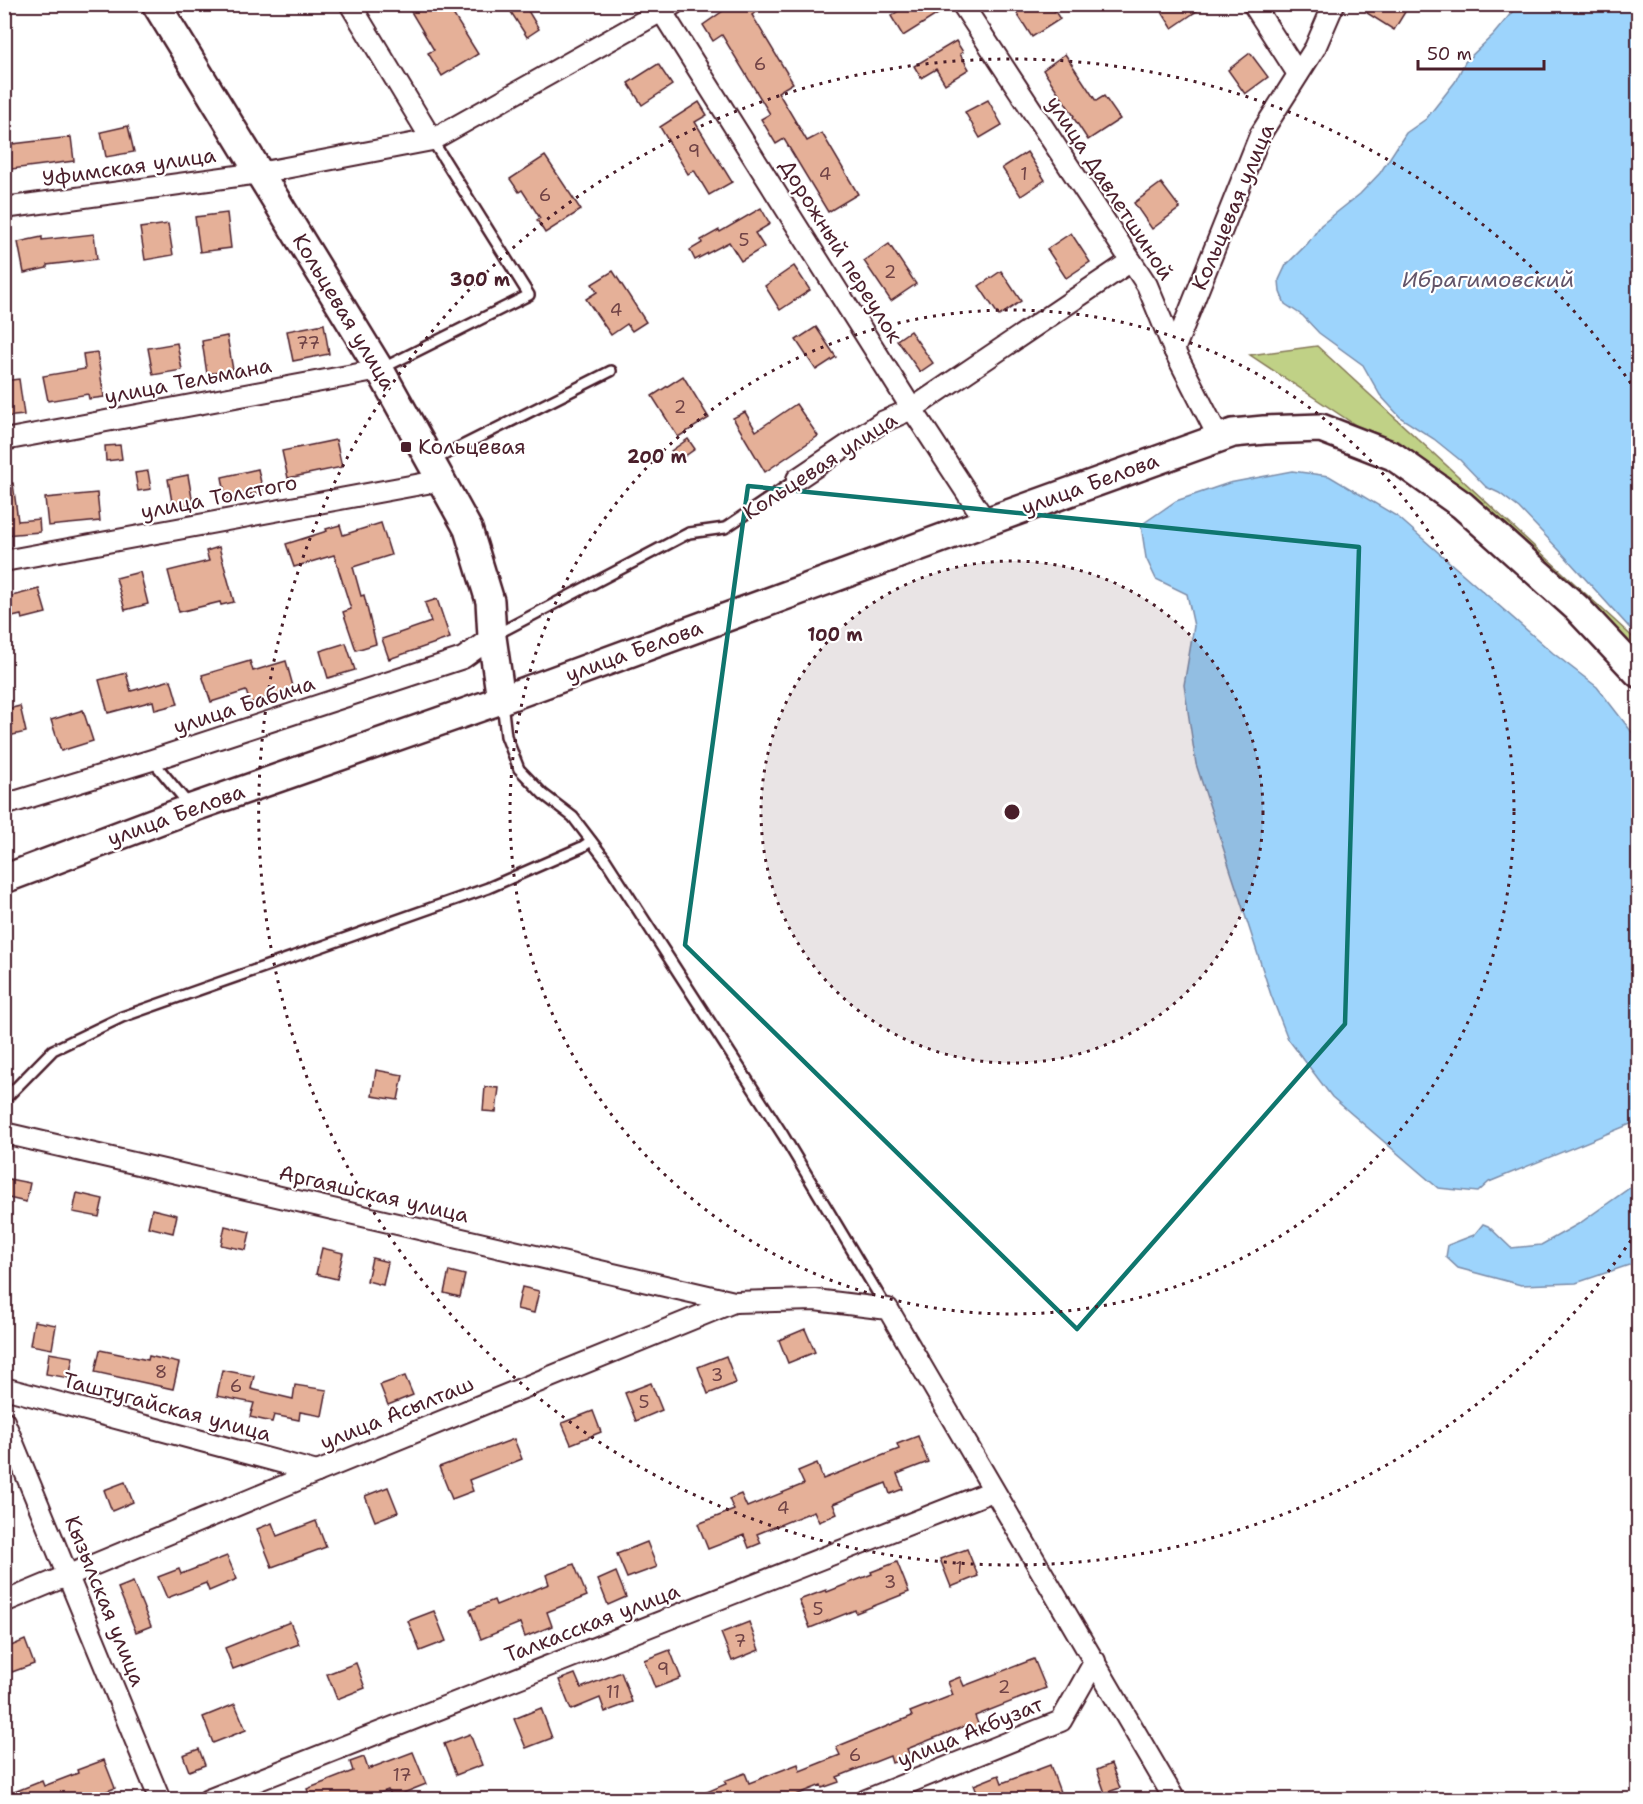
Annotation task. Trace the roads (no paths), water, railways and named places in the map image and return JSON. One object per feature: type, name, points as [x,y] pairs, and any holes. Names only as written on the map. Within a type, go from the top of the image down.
[{"type":"main road","name":"Кольцевая улица","points":[[156,4],[380,370],[468,529],[490,601],[492,637],[501,700]]},
{"type":"main road","name":"улица Белова","points":[[4,879],[192,808],[501,700],[1233,433],[1321,428],[1394,456],[1462,505],[1577,608],[1638,673]]},
{"type":"street","points":[[350,4],[432,141]]},
{"type":"street","name":"улица Давлетшиной","points":[[962,4],[1147,285],[1174,350],[1219,438]]},
{"type":"street","points":[[1253,4],[1298,74]]},
{"type":"street","name":"Кольцевая улица","points":[[1174,350],[1260,135],[1315,48],[1334,4]]},
{"type":"street","name":"Уфимская улица","points":[[4,208],[259,173],[432,141],[664,7]]},
{"type":"street","name":"Дорожный переулок","points":[[664,7],[912,409],[986,522]]},
{"type":"street","name":"Кольцевая улица","points":[[797,479],[882,422],[912,409],[1131,261]]},
{"type":"street","name":"улица Тельмана","points":[[4,440],[380,370]]},
{"type":"street","name":"улица Толстого","points":[[4,561],[437,470]]},
{"type":"street","name":"улица Бабича","points":[[4,806],[463,658],[492,637]]},
{"type":"street","name":"Аргаяшская улица","points":[[4,1133],[734,1302]]},
{"type":"street","name":"улица Асылташ","points":[[4,1602],[734,1302],[815,1300],[888,1309]]},
{"type":"street","points":[[888,1309],[1175,1800]]},
{"type":"street","name":"Таштугайская улица","points":[[4,1388],[316,1472]]},
{"type":"street","name":"Кызылская улица","points":[[4,1421],[160,1800]]},
{"type":"street","name":"Талкасская улица","points":[[208,1800],[993,1491]]},
{"type":"street","name":"улица Акбузат","points":[[866,1800],[1061,1721],[1095,1661]]},
{"type":"lane","points":[[380,370],[529,296],[432,141]]},
{"type":"lane","points":[[437,470],[611,371]]},
{"type":"lane","name":"Кольцевая улица","points":[[492,637],[689,533],[725,528],[797,479]]},
{"type":"lane","points":[[501,700],[506,736],[519,769],[543,794],[573,817],[605,859],[783,1135],[888,1309]]},
{"type":"lane","points":[[152,760],[192,808]]},
{"type":"lane","points":[[4,1100],[53,1050],[122,1017],[488,888],[582,848],[591,841]]},
{"type":"water","name":"Ибрагимовский","points":[[1518,5],[1638,5],[1638,637],[1519,508],[1499,493],[1486,487],[1460,460],[1434,439],[1401,418],[1380,395],[1363,365],[1319,333],[1303,316],[1285,304],[1280,292],[1279,280],[1286,265],[1308,243],[1321,225],[1360,194],[1380,173],[1406,133],[1426,119],[1455,82],[1465,62],[1493,35]]},
{"type":"water","points":[[1292,471],[1329,476],[1398,517],[1553,653],[1597,687],[1638,740],[1638,1121],[1489,1182],[1478,1192],[1438,1188],[1332,1097],[1288,1039],[1271,995],[1196,764],[1184,685],[1194,626],[1187,594],[1156,579],[1146,558],[1141,525],[1176,501],[1229,483]]},
{"type":"water","points":[[1638,1182],[1638,1262],[1576,1283],[1521,1285],[1458,1268],[1446,1257],[1448,1245],[1474,1235],[1483,1224],[1511,1248],[1541,1245],[1580,1223]]},
{"type":"place","name":"Кольцевая","points":[[406,447]]}]
